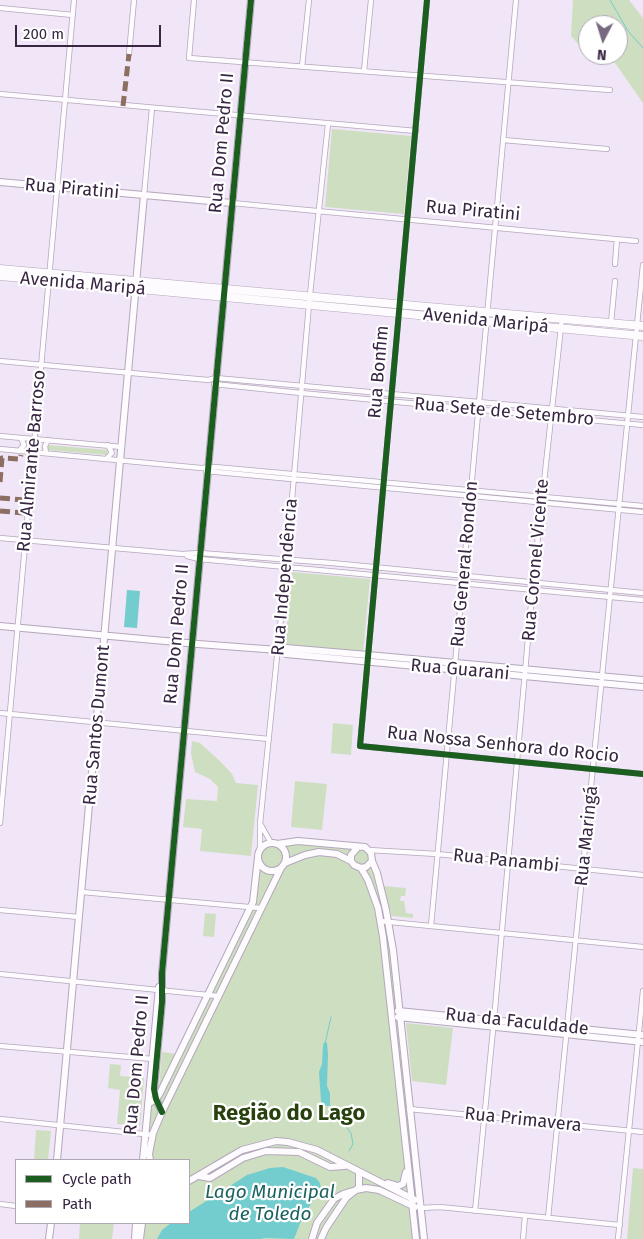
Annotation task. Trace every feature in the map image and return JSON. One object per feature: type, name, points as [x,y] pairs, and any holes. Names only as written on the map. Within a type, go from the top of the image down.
[{"type":"main road","name":"Avenida Maripá","points":[[0,269],[38,276]]},
{"type":"main road","name":"Avenida Maripá","points":[[0,276],[38,276],[148,286],[211,296],[223,292],[400,309],[487,316],[562,318],[639,326]]},
{"type":"main road","name":"Avenida Maripá","points":[[148,286],[215,287],[223,292]]},
{"type":"main road","points":[[211,296],[215,294],[215,287]]},
{"type":"main road","name":"Avenida Maripá","points":[[487,316],[561,328],[638,335]]},
{"type":"main road","points":[[561,328],[564,323],[562,318]]},
{"type":"main road","points":[[638,335],[639,326]]},
{"type":"street","name":"Rua Almirante Barroso","points":[[0,823],[74,0]]},
{"type":"street","points":[[129,54],[134,0]]},
{"type":"street","points":[[194,0],[189,58],[610,90]]},
{"type":"street","name":"Rua Dom Pedro II","points":[[162,1112],[156,1099],[154,1088],[155,1059],[200,556],[206,469],[216,381],[251,0]]},
{"type":"street","points":[[302,67],[309,0]]},
{"type":"street","points":[[364,72],[371,0]]},
{"type":"street","name":"Rua Bonfim","points":[[360,746],[427,0]]},
{"type":"street","name":"Rua General Rondon","points":[[431,926],[480,410],[516,0]]},
{"type":"street","points":[[0,8],[73,15]]},
{"type":"street","points":[[0,94],[416,131]]},
{"type":"street","name":"Rua Santos Dumont","points":[[56,1159],[82,892],[152,108]]},
{"type":"street","name":"Rua Independência","points":[[259,853],[260,824],[328,124]]},
{"type":"street","points":[[503,140],[607,149]]},
{"type":"street","name":"Rua Piratini","points":[[0,182],[636,241]]},
{"type":"street","points":[[615,264],[617,239]]},
{"type":"street","points":[[639,326],[643,265]]},
{"type":"street","points":[[611,323],[615,280]]},
{"type":"street","name":"Rua Coronel Vicente","points":[[475,1211],[526,672],[532,590],[561,328]]},
{"type":"street","name":"Rua Maringá","points":[[548,1218],[628,416],[638,335]]},
{"type":"street","points":[[0,361],[216,381]]},
{"type":"street","name":"Rua Sete de Setembro","points":[[216,381],[302,386],[643,417]]},
{"type":"street","name":"Rua Sete de Setembro","points":[[216,381],[301,393],[643,425]]},
{"type":"street","points":[[0,436],[122,447]]},
{"type":"street","points":[[19,451],[25,444],[21,438]]},
{"type":"street","points":[[46,453],[45,446],[48,440]]},
{"type":"street","points":[[106,459],[112,453],[108,445]]},
{"type":"street","points":[[0,449],[619,507],[643,512]]},
{"type":"street","points":[[619,507],[643,506]]},
{"type":"street","points":[[0,538],[182,554],[286,568],[643,600]]},
{"type":"street","points":[[200,556],[376,567],[643,593]]},
{"type":"street","name":"Rua Guarani","points":[[0,626],[278,650],[286,654],[456,662],[602,680],[643,687]]},
{"type":"street","name":"Rua Guarani","points":[[368,658],[455,670],[526,672]]},
{"type":"street","name":"Rua Guarani","points":[[602,680],[643,680]]},
{"type":"street","points":[[0,713],[269,739]]},
{"type":"street","name":"Rua Nossa Senhora do Rocio","points":[[360,746],[643,774]]},
{"type":"street","points":[[149,1158],[153,1135],[162,1112],[260,908],[283,865],[286,855],[285,851],[274,843],[260,824]]},
{"type":"street","points":[[148,1104],[156,1099],[250,907],[255,892],[259,853],[264,846],[274,843],[298,841],[358,848],[364,847],[369,850],[377,873],[388,922],[411,1109],[424,1239]]},
{"type":"street","points":[[351,861],[351,855],[358,848]]},
{"type":"street","name":"Rua Panambi","points":[[369,850],[437,854],[643,875]]},
{"type":"street","points":[[259,853],[259,861],[265,868],[276,870],[305,854],[320,852],[337,854],[351,861],[356,867],[361,868],[369,866],[372,861]]},
{"type":"street","points":[[361,868],[373,893],[380,921],[416,1239]]},
{"type":"street","points":[[82,892],[260,908]]},
{"type":"street","points":[[0,910],[79,917]]},
{"type":"street","points":[[380,921],[643,947]]},
{"type":"street","points":[[0,974],[218,996]]},
{"type":"street","points":[[618,1239],[641,1034],[643,991]]},
{"type":"street","name":"Rua da Faculdade","points":[[392,1014],[567,1031],[640,1042]]},
{"type":"street","name":"Rua da Faculdade","points":[[567,1031],[641,1034]]},
{"type":"street","points":[[0,1046],[155,1059]]},
{"type":"street","name":"Rua Dom Pedro II","points":[[142,1159],[155,1059]]},
{"type":"street","name":"Rua Primavera","points":[[402,1108],[643,1132]]},
{"type":"street","points":[[0,1119],[153,1135]]},
{"type":"street","points":[[190,1181],[242,1150],[276,1141],[308,1147],[359,1172],[394,1185],[403,1184],[406,1177],[407,1156]]},
{"type":"street","points":[[321,1239],[346,1198],[360,1184],[359,1172]]},
{"type":"street","points":[[374,1178],[420,1205]]},
{"type":"street","points":[[312,1239],[317,1223],[334,1199],[343,1194],[366,1188],[379,1190],[412,1207],[420,1205],[620,1225]]},
{"type":"street","points":[[0,1204],[15,1206]]},
{"type":"street","points":[[523,1239],[525,1216]]},
{"type":"street","points":[[49,1239],[51,1224]]},
{"type":"street","points":[[135,1239],[136,1224]]},
{"type":"street","points":[[140,1239],[142,1224]]},
{"type":"shaded area","points":[[573,0],[629,0],[643,18],[643,103],[616,65],[628,65],[628,15],[578,15],[578,44],[571,36]]},
{"type":"shaded area","points":[[332,129],[411,136],[404,214],[325,207]]},
{"type":"shaded area","points":[[48,445],[108,450],[107,455],[48,450]]},
{"type":"shaded area","points":[[292,572],[370,579],[363,652],[285,645]]},
{"type":"shaded area","points":[[333,723],[353,725],[351,755],[331,753]]},
{"type":"shaded area","points":[[192,741],[200,743],[221,762],[232,774],[236,783],[258,785],[251,856],[200,851],[202,829],[183,827],[186,799],[217,801],[218,787],[210,779],[195,772],[191,753]]},
{"type":"shaded area","points":[[295,781],[327,784],[322,830],[291,827]]},
{"type":"shaded area","points":[[280,843],[365,847],[373,867],[384,928],[387,929],[391,964],[405,1037],[424,1239],[143,1239],[143,1224],[190,1224],[190,1159],[147,1159],[149,1107],[159,1088],[162,1052],[177,1054],[255,904],[260,853],[269,846],[275,846]]},
{"type":"shaded area","points":[[383,886],[406,888],[405,896],[401,896],[400,901],[404,901],[406,913],[413,914],[413,918],[392,916]]},
{"type":"shaded area","points":[[205,913],[216,914],[214,937],[203,936]]},
{"type":"shaded area","points":[[406,1023],[453,1028],[446,1085],[412,1081]]},
{"type":"shaded area","points":[[110,1064],[121,1065],[120,1076],[144,1078],[140,1126],[117,1124],[120,1090],[108,1088]]},
{"type":"shaded area","points":[[36,1130],[51,1131],[48,1159],[34,1159]]},
{"type":"shaded area","points":[[633,1168],[643,1169],[643,1239],[627,1239]]},
{"type":"shaded area","points":[[80,1224],[114,1224],[112,1239],[79,1239]]},
{"type":"water","points":[[127,590],[140,591],[137,628],[124,627]]},
{"type":"water","points":[[324,1042],[327,1043],[328,1054],[327,1086],[330,1093],[330,1105],[328,1106],[324,1105],[321,1101],[319,1072],[322,1064]]},
{"type":"water","name":"Lago Municipal de Toledo","points":[[283,1167],[316,1178],[320,1183],[321,1189],[303,1216],[294,1239],[157,1239],[162,1230],[170,1224],[190,1224],[190,1211],[247,1175],[270,1168]]},
{"type":"waterway","points":[[610,0],[628,31],[643,48]]},
{"type":"waterway","points":[[325,1044],[331,1017]]},
{"type":"waterway","points":[[329,1104],[351,1133],[353,1144],[349,1151]]},
{"type":"marked path","points":[[123,106],[129,54]]},
{"type":"marked path","points":[[0,482],[2,458],[20,459],[21,455]]},
{"type":"marked path","points":[[0,498],[25,500]]},
{"type":"marked path","points":[[0,511],[24,513]]},
{"type":"cycle path","points":[[162,1112],[154,1089],[162,1002],[162,973],[251,0]]},
{"type":"cycle path","points":[[427,0],[360,746],[643,774]]},
{"type":"district","name":"Região do Lago","points":[[289,1114]]}]
